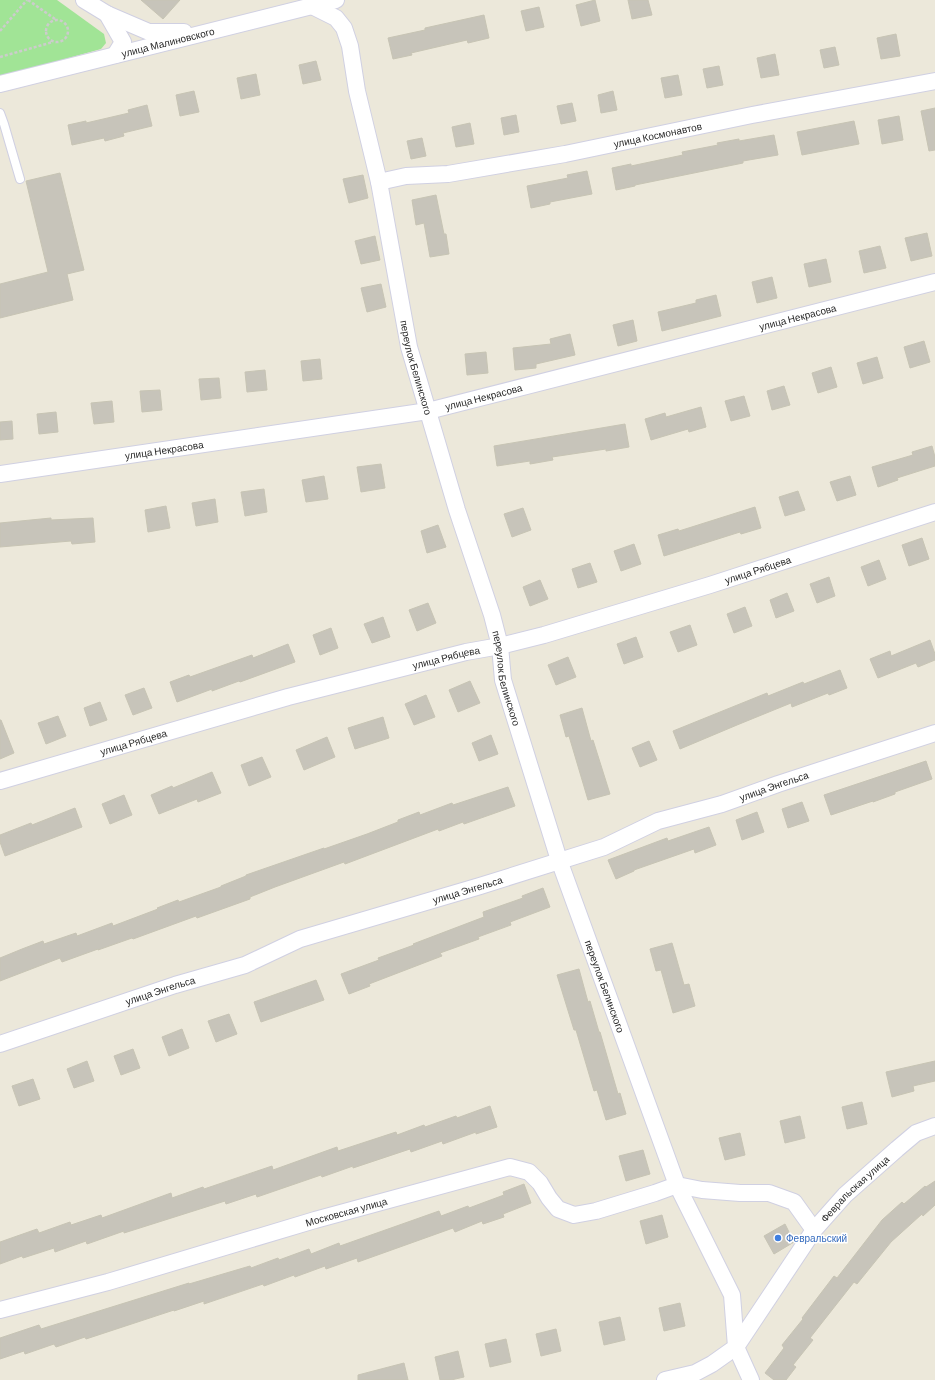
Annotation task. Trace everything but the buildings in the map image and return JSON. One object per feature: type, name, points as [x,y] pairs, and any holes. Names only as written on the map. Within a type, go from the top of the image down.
[{"type":"street","points":[[84,0],[107,14],[149,32],[172,33],[219,30]]},
{"type":"street","name":"улица Малиновского","points":[[0,84],[336,0]]},
{"type":"street","name":"переулок Белинского","points":[[312,6],[336,18],[344,28],[350,46],[357,91],[379,182],[409,347],[457,510],[492,615],[500,646],[503,680],[559,860],[677,1185],[732,1295],[736,1347]]},
{"type":"street","points":[[107,14],[123,42],[115,55]]},
{"type":"street","name":"улица Космонавтов","points":[[379,182],[406,176],[448,174],[566,154],[752,115],[935,81]]},
{"type":"street","name":"улица Некрасова","points":[[0,474],[428,411],[935,282]]},
{"type":"street","name":"улица Рябцева","points":[[0,781],[288,697],[466,652],[500,646],[544,635],[710,585],[935,512]]},
{"type":"street","name":"улица Энгельса","points":[[0,1044],[175,985],[245,965],[300,939],[604,847],[658,821],[722,804],[778,784],[935,733]]},
{"type":"street","name":"Февральская улица","points":[[665,1380],[695,1373],[712,1364],[736,1347],[814,1230],[845,1195],[916,1133],[935,1126]]},
{"type":"street","name":"Московская улица","points":[[0,1310],[108,1282],[315,1220],[510,1167],[529,1172],[540,1183],[558,1209],[574,1215],[596,1211],[677,1185]]},
{"type":"street","points":[[677,1185],[702,1190],[740,1193],[769,1193],[794,1202],[814,1230]]},
{"type":"street","points":[[736,1347],[751,1380]]},
{"type":"lane","points":[[0,113],[20,179]]},
{"type":"path","points":[[0,31],[28,0],[56,20],[60,20],[65,23],[68,32],[65,39],[58,42],[0,57]]},
{"type":"path","points":[[54,42],[47,36],[46,28],[52,21],[56,20]]},
{"type":"green space","points":[[0,0],[57,0],[104,34],[106,43],[101,49],[0,77]]},
{"type":"place","name":"Февральский","points":[[778,1238]]}]
